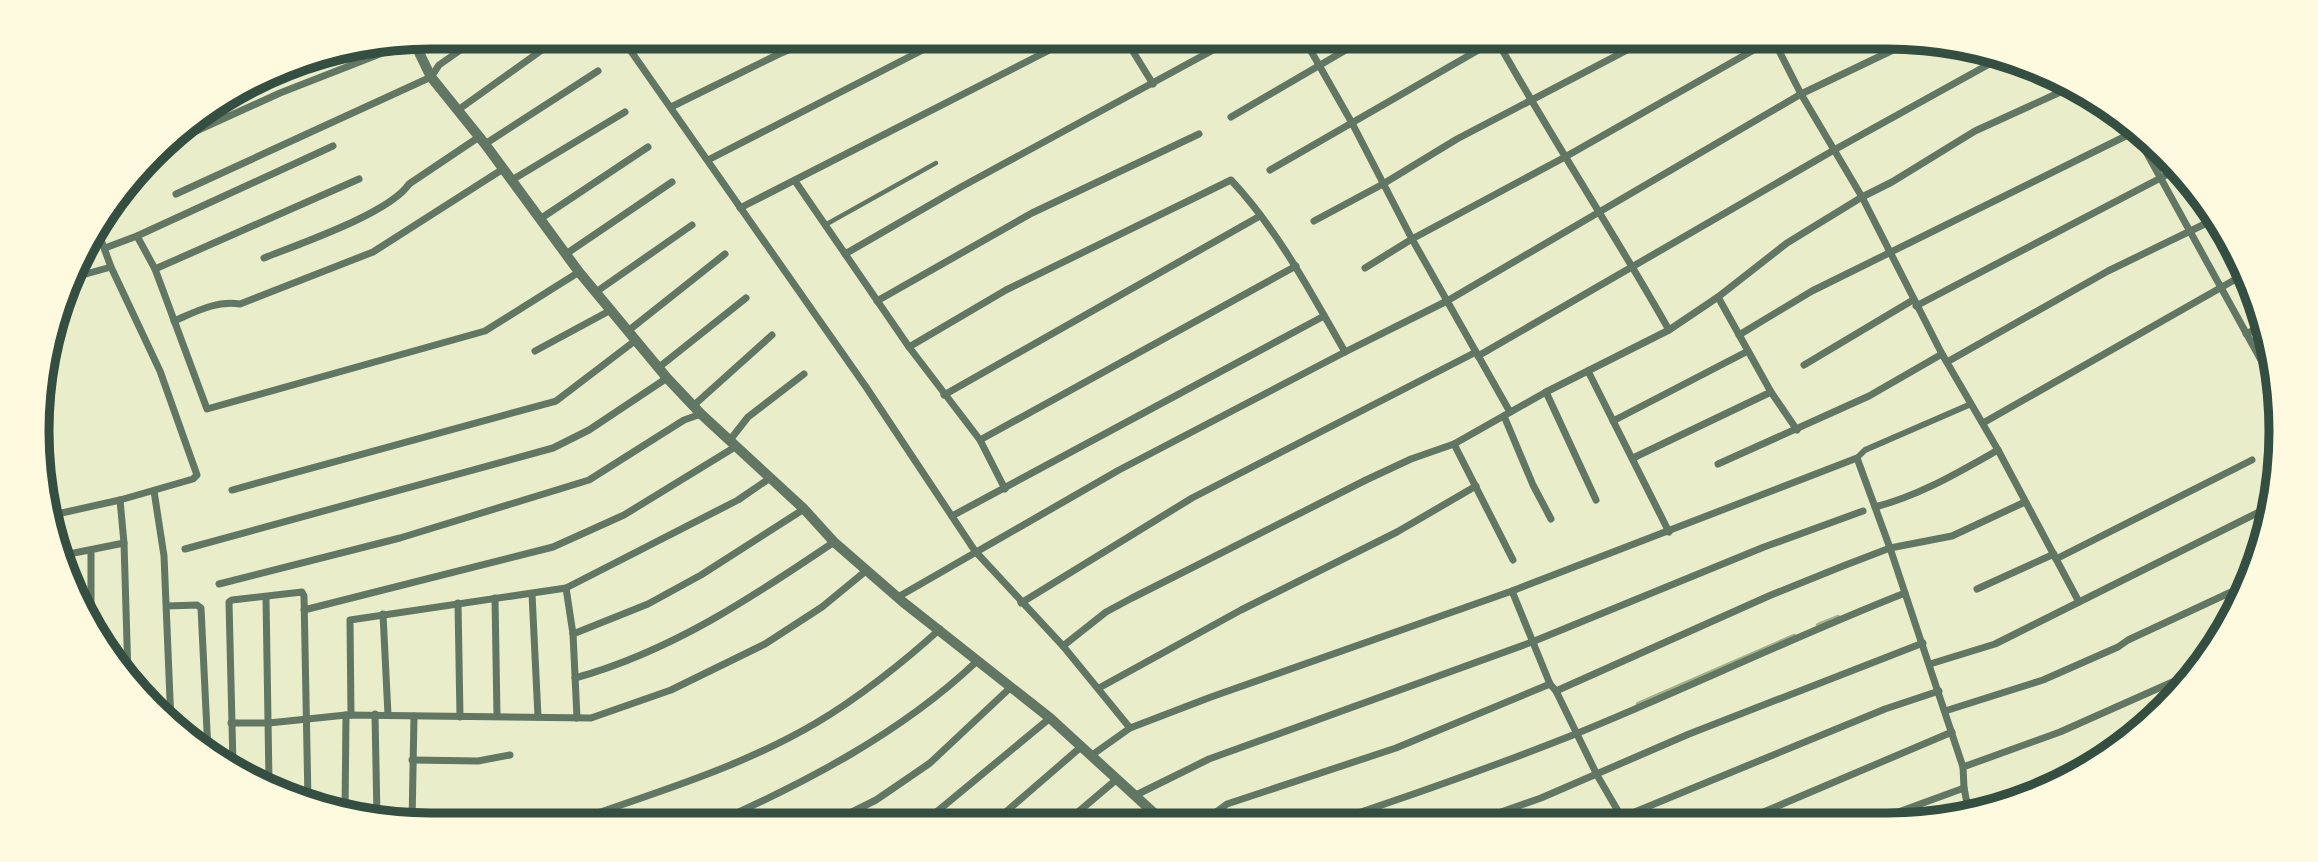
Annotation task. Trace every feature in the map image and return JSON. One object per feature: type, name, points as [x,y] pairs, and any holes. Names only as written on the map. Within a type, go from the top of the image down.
[{"type":"street","points":[[176,194],[431,76],[439,65],[462,49]]},
{"type":"street","points":[[458,110],[543,49]]},
{"type":"street","points":[[636,49],[632,51],[866,387],[975,551],[1063,646],[1130,728]]},
{"type":"street","points":[[671,107],[791,49]]},
{"type":"street","points":[[708,160],[925,49]]},
{"type":"street","points":[[740,208],[1052,49]]},
{"type":"street","points":[[1131,49],[1153,84]]},
{"type":"street","points":[[845,254],[961,187],[1216,49]]},
{"type":"street","points":[[1310,49],[1477,354],[1507,414],[1533,485],[1550,519]]},
{"type":"street","points":[[1231,117],[1347,49]]},
{"type":"street","points":[[1270,170],[1479,49]]},
{"type":"street","points":[[1504,49],[1531,100],[1669,330]]},
{"type":"street","points":[[1314,221],[1383,184],[1457,139],[1629,49]]},
{"type":"street","points":[[1365,268],[1412,239],[1760,49]]},
{"type":"street","points":[[1778,49],[1861,197],[1942,355],[1998,450],[2079,602]]},
{"type":"street","points":[[898,597],[1119,470],[1447,301],[1801,94],[1895,49]]},
{"type":"street","points":[[417,50],[431,76],[579,272],[658,368],[697,410],[804,509],[834,542],[976,662],[1050,718],[1154,813]]},
{"type":"street","points":[[192,133],[281,93],[386,52]]},
{"type":"street","points":[[1021,603],[1192,498],[1477,354],[1634,268],[1835,150],[1991,63]]},
{"type":"street","points":[[264,258],[376,211],[404,191],[409,184],[598,71]]},
{"type":"street","points":[[1063,646],[1106,612],[1132,598],[1366,480],[1410,459],[1454,444],[1546,392],[1669,330],[1718,297],[1787,243],[1861,197],[1892,182],[1976,131],[2062,91]]},
{"type":"street","points":[[512,180],[625,112]]},
{"type":"street","points":[[1739,335],[1812,291],[1890,254],[2122,130]]},
{"type":"street","points":[[877,301],[1032,213],[1199,134]]},
{"type":"street","points":[[105,248],[137,236],[333,146]]},
{"type":"street","points":[[540,219],[648,147]]},
{"type":"street","points":[[2144,149],[2263,362]]},
{"type":"street","points":[[174,321],[212,306],[231,302],[240,304],[373,252],[503,169]]},
{"type":"street","points":[[1804,365],[1914,303],[2169,174]]},
{"type":"street","points":[[155,269],[359,179]]},
{"type":"street","points":[[909,347],[1006,290],[1231,180],[1296,267],[1345,352]]},
{"type":"street","points":[[795,181],[909,347],[980,440],[1004,489]]},
{"type":"street","points":[[566,254],[672,182]]},
{"type":"street","points":[[944,395],[1260,216]]},
{"type":"street","points":[[1947,362],[2108,271],[2207,223]]},
{"type":"street","points":[[596,292],[692,225]]},
{"type":"street","points":[[137,236],[155,269],[207,409],[485,331],[579,272]]},
{"type":"street","points":[[58,514],[154,491],[193,479],[197,475],[160,371],[111,267],[101,238]]},
{"type":"street","points":[[628,331],[725,254]]},
{"type":"street","points":[[82,275],[111,267]]},
{"type":"street","points":[[980,440],[1296,267]]},
{"type":"street","points":[[1983,423],[2237,278]]},
{"type":"street","points":[[1718,297],[1771,392],[1797,429]]},
{"type":"street","points":[[658,368],[746,298]]},
{"type":"street","points":[[535,351],[611,310]]},
{"type":"street","points":[[952,516],[1324,316]]},
{"type":"street","points":[[2246,334],[2255,329]]},
{"type":"street","points":[[219,584],[400,538],[589,480],[697,410],[772,335]]},
{"type":"street","points":[[232,490],[556,401],[636,340]]},
{"type":"street","points":[[1613,421],[1748,351]]},
{"type":"street","points":[[1718,464],[1869,396],[1942,355]]},
{"type":"street","points":[[1588,371],[1668,532]]},
{"type":"street","points":[[304,610],[553,547],[624,515],[732,444],[748,417],[804,374]]},
{"type":"street","points":[[185,549],[553,447],[589,430],[667,378]]},
{"type":"street","points":[[1546,392],[1596,500]]},
{"type":"street","points":[[1633,458],[1771,392]]},
{"type":"street","points":[[1092,755],[1130,728],[1668,532],[1857,458],[1865,450],[1971,404]]},
{"type":"street","points":[[1454,444],[1513,560]]},
{"type":"street","points":[[1875,507],[1896,502],[1943,481],[1998,450]]},
{"type":"street","points":[[1857,458],[1964,767],[1967,805]]},
{"type":"street","points":[[1977,589],[2055,556],[2252,460]]},
{"type":"street","points":[[345,803],[349,715],[348,622],[383,614],[566,588],[738,500],[770,478]]},
{"type":"street","points":[[1099,688],[1241,610],[1397,532],[1476,486]]},
{"type":"street","points":[[154,491],[164,556],[171,710]]},
{"type":"street","points":[[120,500],[128,663]]},
{"type":"street","points":[[1215,813],[1227,804],[1396,748],[1553,688],[1771,595],[1890,548],[1952,536],[2025,502]]},
{"type":"street","points":[[573,634],[648,604],[701,575],[804,509]]},
{"type":"street","points":[[1136,795],[1209,759],[1532,642],[1764,547],[1863,511]]},
{"type":"street","points":[[1930,664],[1995,644],[2261,511]]},
{"type":"street","points":[[575,678],[609,668],[694,630],[768,587],[834,542]]},
{"type":"street","points":[[69,554],[124,543]]},
{"type":"street","points":[[90,604],[91,550]]},
{"type":"street","points":[[231,723],[269,723],[349,715],[591,718],[671,690],[755,650],[796,626],[866,570]]},
{"type":"street","points":[[566,588],[573,634],[577,718]]},
{"type":"street","points":[[1512,591],[1532,642],[1575,734],[1620,813]]},
{"type":"street","points":[[1945,711],[2043,680],[2118,648],[2128,640],[2234,591]]},
{"type":"street","points":[[233,757],[229,602],[302,592],[308,793]]},
{"type":"street","points":[[1359,813],[1417,794],[1575,734],[1834,621],[1905,593]]},
{"type":"street","points":[[532,594],[538,717]]},
{"type":"street","points":[[266,598],[269,777]]},
{"type":"street","points":[[495,598],[497,716]]},
{"type":"street","points":[[458,603],[460,717]]},
{"type":"street","points":[[167,606],[197,605],[201,608],[207,741]]},
{"type":"street","points":[[383,614],[388,715]]},
{"type":"street","points":[[597,813],[695,779],[778,743],[817,722],[915,652],[940,629]]},
{"type":"street","points":[[1499,813],[1597,775],[1689,734],[1923,643]]},
{"type":"street","points":[[736,813],[891,730],[933,701],[976,662]]},
{"type":"street","points":[[1964,767],[2060,732],[2176,680]]},
{"type":"street","points":[[850,813],[876,800],[930,763],[1011,687]]},
{"type":"street","points":[[1640,813],[1885,709],[1939,691]]},
{"type":"street","points":[[375,715],[377,809]]},
{"type":"street","points":[[412,812],[414,716]]},
{"type":"street","points":[[935,813],[1050,718]]},
{"type":"street","points":[[1761,813],[1952,732]]},
{"type":"street","points":[[1005,813],[1082,746]]},
{"type":"street","points":[[412,760],[478,761],[510,755]]},
{"type":"street","points":[[1077,813],[1117,779]]},
{"type":"street","points":[[1897,813],[1964,788]]},
{"type":"street","points":[[1144,813],[1149,809]]},
{"type":"lane","points":[[824,226],[936,163]]},
{"type":"waterway","points":[[1818,625],[1838,617]]},
{"type":"waterway","points":[[1638,704],[1794,636]]}]
